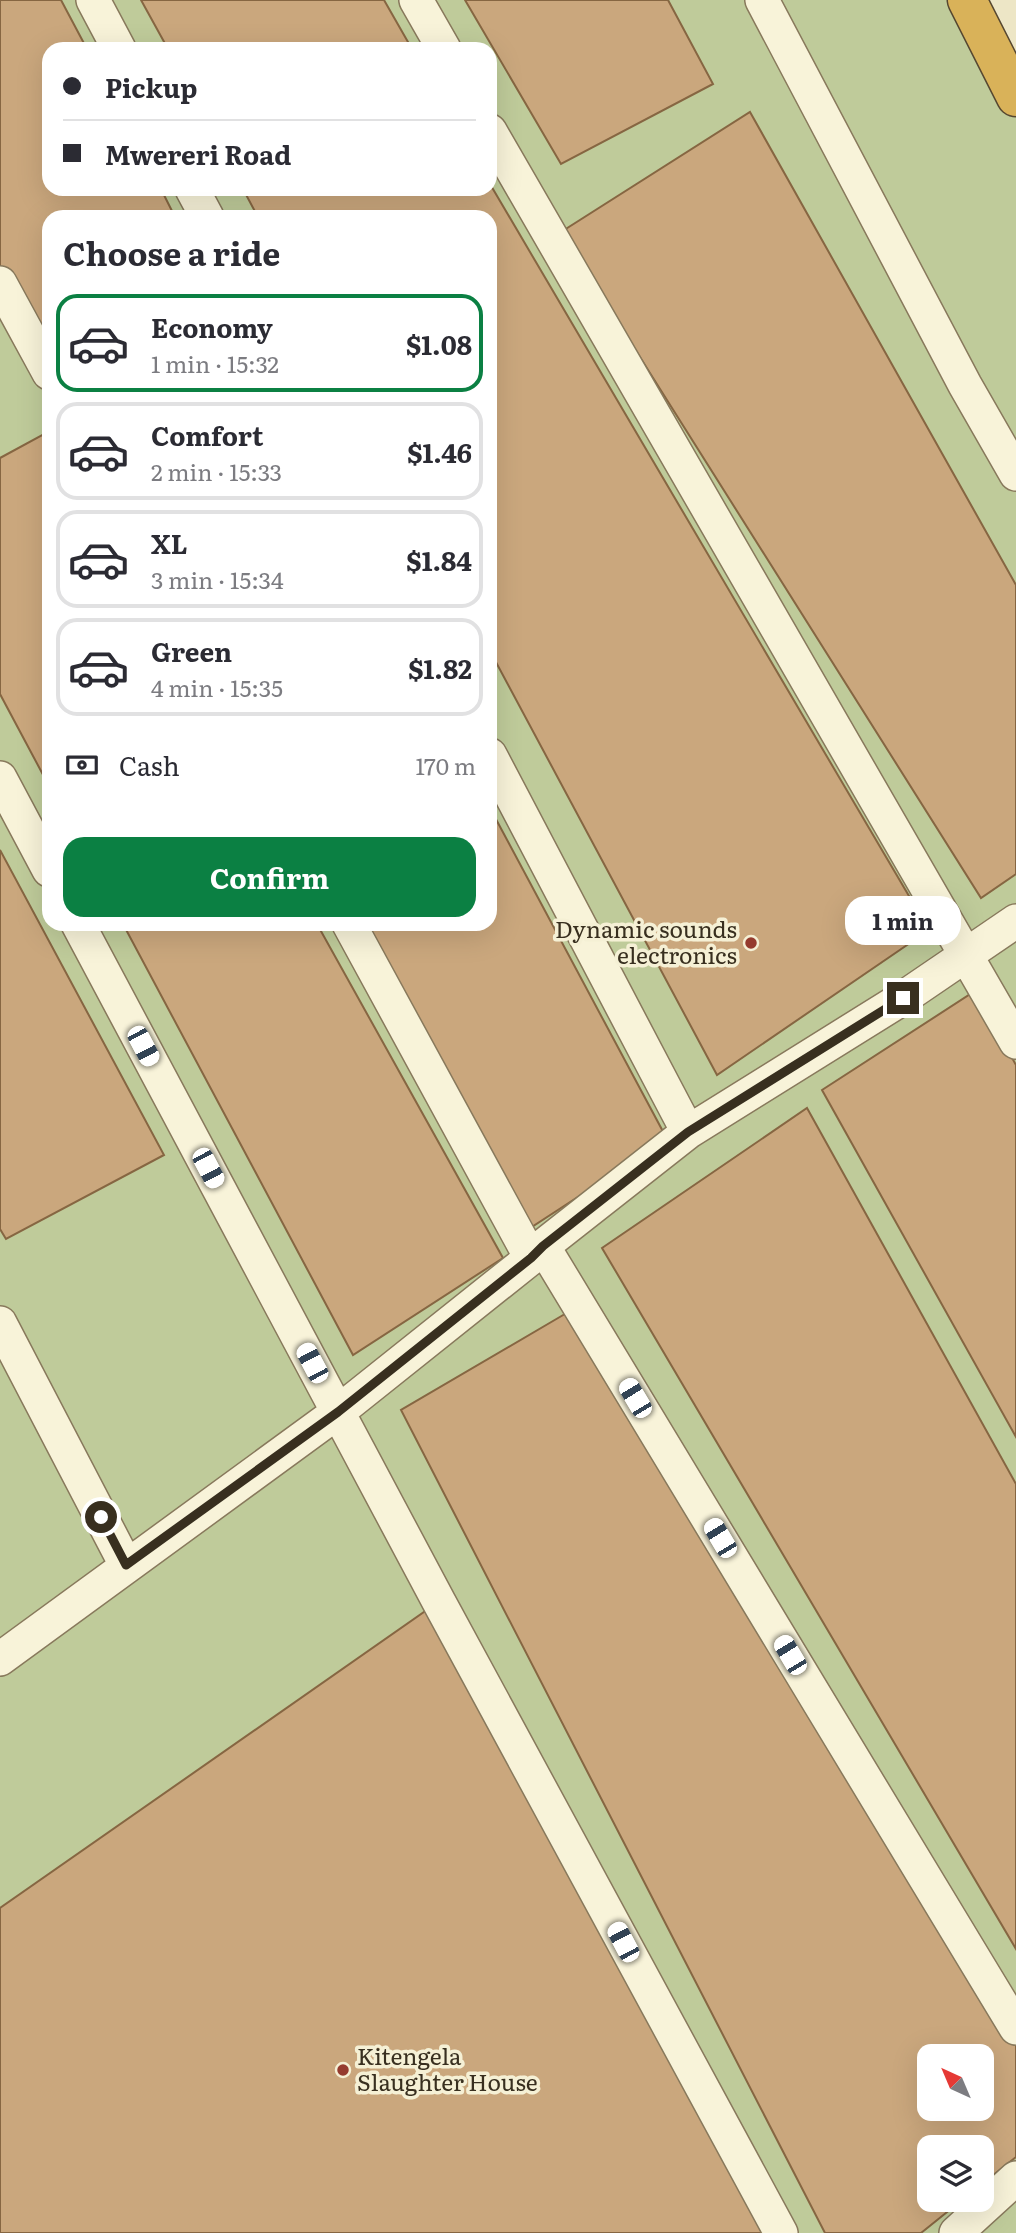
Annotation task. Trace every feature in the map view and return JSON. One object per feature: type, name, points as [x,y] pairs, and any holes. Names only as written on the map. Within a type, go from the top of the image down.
[{"type":"highway","points":[[967,0],[1016,97]]},
{"type":"street","points":[[93,0],[115,42]]},
{"type":"street","points":[[416,0],[440,42]]},
{"type":"street","points":[[762,0],[965,385],[1016,474]]},
{"type":"street","points":[[497,143],[1016,1042]]},
{"type":"street","points":[[0,283],[42,360]]},
{"type":"street","points":[[497,768],[688,1132]]},
{"type":"street","points":[[0,778],[42,857]]},
{"type":"street","points":[[0,1659],[338,1412],[688,1132],[966,956],[1016,921]]},
{"type":"street","points":[[82,931],[780,2233]]},
{"type":"street","points":[[353,931],[537,1252],[1016,2028]]},
{"type":"street","points":[[0,1323],[126,1565]]},
{"type":"street","points":[[956,2233],[1016,2178]]},
{"type":"green space","points":[[0,0],[967,0],[1016,97],[1016,2233],[0,2233]]},
{"type":"building","points":[[0,0],[61,0],[83,42],[42,42],[42,196],[164,196],[172,210],[42,210],[42,344],[0,266]]},
{"type":"building","points":[[141,0],[384,0],[408,42],[164,42]]},
{"type":"building","points":[[465,0],[668,0],[713,84],[561,164],[497,55],[497,42],[490,42]]},
{"type":"building","points":[[750,112],[1016,585],[1016,874],[981,898],[561,232]]},
{"type":"building","points":[[247,196],[497,196],[929,930],[717,1075],[497,664],[497,210],[254,210]]},
{"type":"building","points":[[42,435],[42,773],[0,694],[0,458]]},
{"type":"building","points":[[497,821],[667,1139],[524,1232],[360,931],[497,931]]},
{"type":"building","points":[[0,850],[164,1155],[6,1239],[0,1229]]},
{"type":"building","points":[[127,931],[321,931],[503,1258],[353,1355]]},
{"type":"building","points":[[975,991],[1016,1065],[1016,1437],[822,1090]]},
{"type":"building","points":[[807,1108],[1016,1484],[1016,1949],[602,1248]]},
{"type":"building","points":[[570,1311],[1016,2039],[1016,2157],[994,2174],[994,2135],[917,2135],[917,2212],[947,2212],[921,2233],[825,2233],[401,1410]]},
{"type":"building","name":"Kitengela Slaughter House","points":[[434,1605],[774,2233],[0,2233],[0,1908]]},
{"type":"place","name":"Dynamic sounds electronics","points":[[751,943]]},
{"type":"place","name":"Kitengela Slaughter House","points":[[343,2070]]},
{"type":"route","points":[[101,1517],[126,1565],[338,1412],[688,1132],[903,998]]}]
